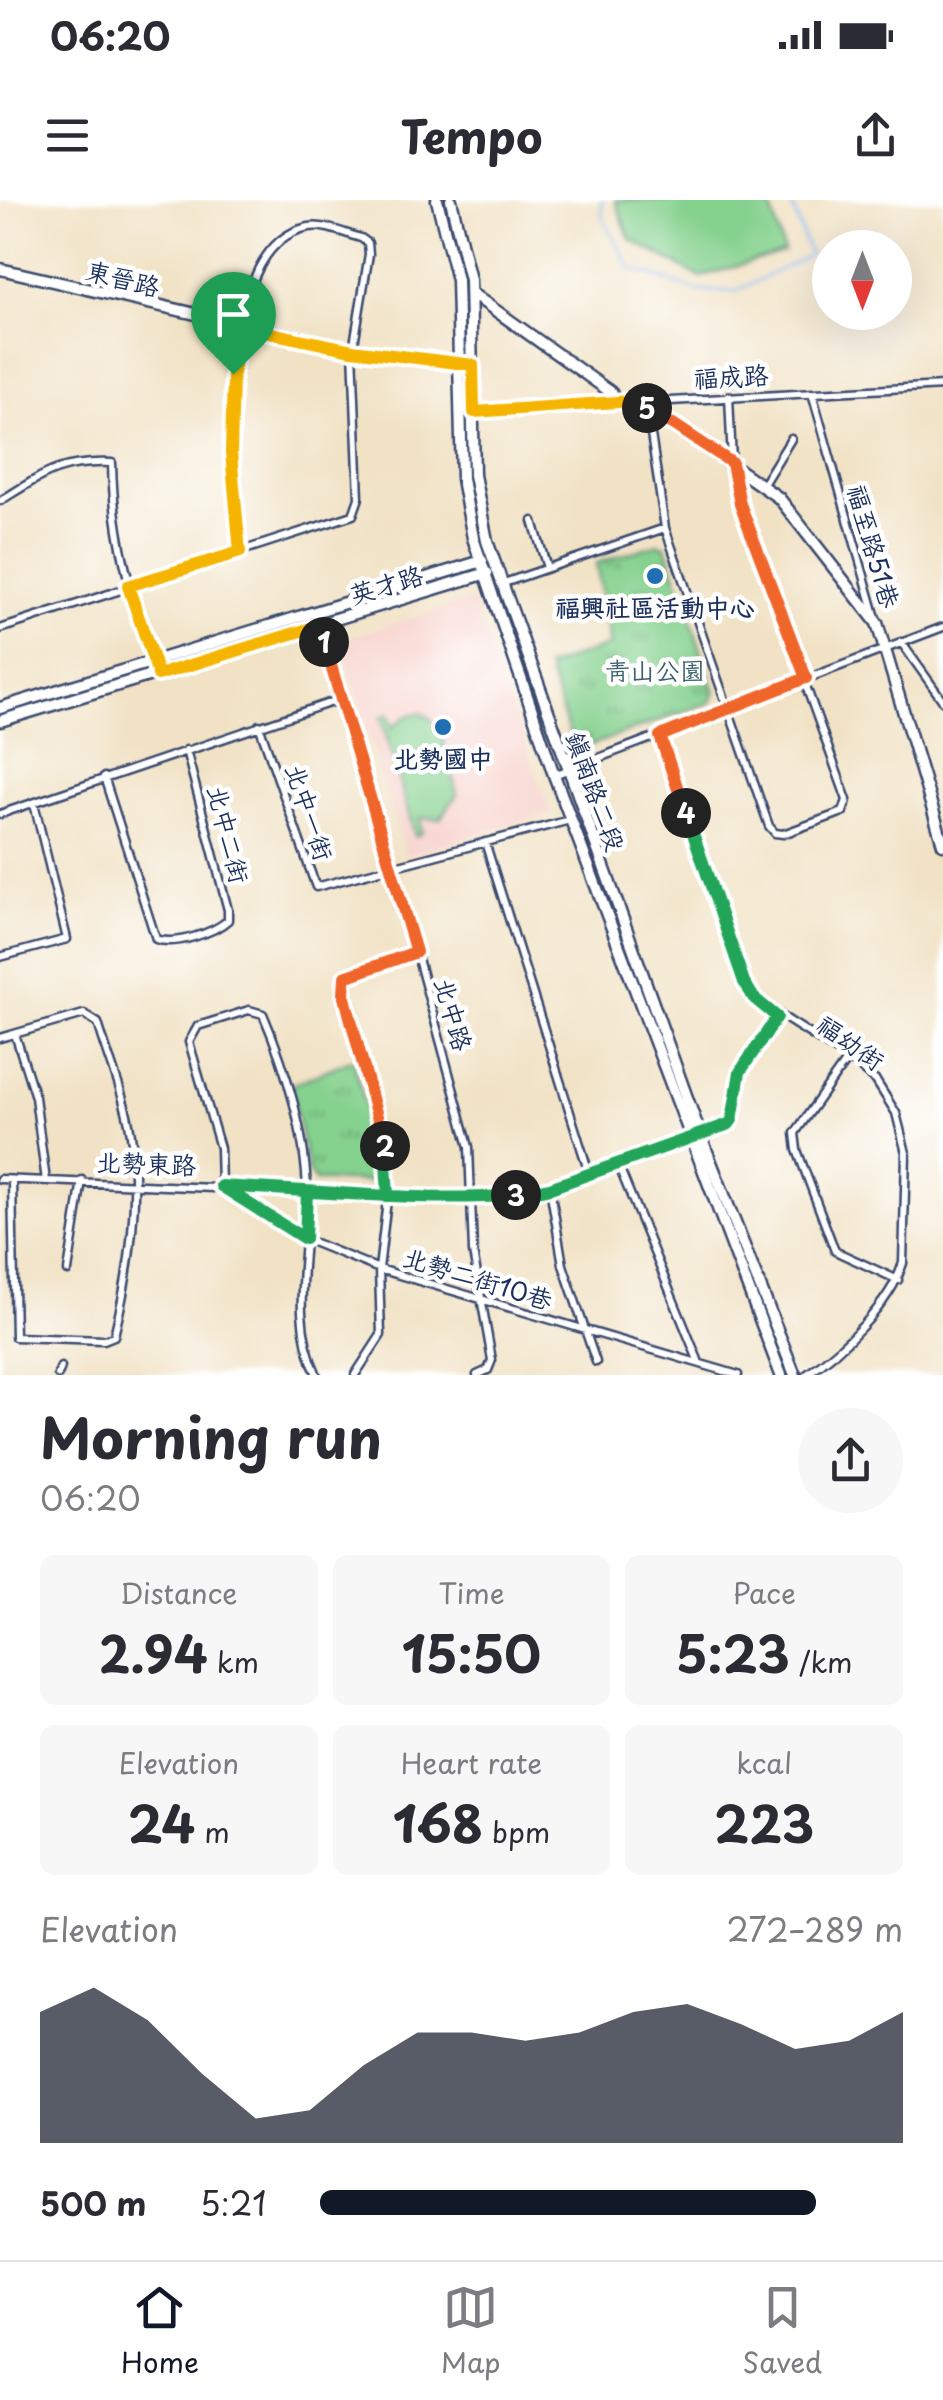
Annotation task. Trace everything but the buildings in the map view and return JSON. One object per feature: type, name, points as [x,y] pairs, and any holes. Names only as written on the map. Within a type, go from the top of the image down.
[{"type":"street","name":"鎮南路二段","points":[[436,200],[457,280],[460,364],[478,506],[492,557],[490,572],[571,820],[695,1136],[795,1375]]},
{"type":"street","name":"鎮南路二段","points":[[451,200],[472,293],[473,365],[464,498],[480,562],[501,584],[781,1375]]},
{"type":"street","points":[[0,629],[346,520],[357,509],[352,350],[368,243],[330,229],[312,226],[280,243],[258,272],[241,327],[230,424],[240,552]]},
{"type":"street","name":"東晉路","points":[[0,270],[352,350],[473,365]]},
{"type":"street","points":[[472,293],[612,392],[612,402]]},
{"type":"street","name":"福成路","points":[[468,412],[943,386]]},
{"type":"street","name":"福至路51巷","points":[[812,393],[878,623]]},
{"type":"street","points":[[646,400],[665,528],[769,826],[775,834],[783,834],[842,812],[847,800],[740,504],[732,463],[728,396]]},
{"type":"street","name":"福至路51巷","points":[[648,416],[673,424],[779,498],[878,623]]},
{"type":"street","points":[[762,486],[791,439]]},
{"type":"street","points":[[0,501],[44,472],[73,462],[112,463],[114,525],[128,586],[158,675]]},
{"type":"street","points":[[533,521],[547,568]]},
{"type":"street","points":[[501,584],[665,528]]},
{"type":"street","name":"英才路","points":[[0,708],[492,557]]},
{"type":"street","name":"英才路","points":[[0,721],[490,572]]},
{"type":"street","name":"北中路","points":[[314,613],[394,870],[469,1147],[478,1300],[492,1360],[488,1370],[477,1375]]},
{"type":"street","points":[[878,623],[943,844]]},
{"type":"street","points":[[554,775],[943,627]]},
{"type":"street","points":[[901,642],[943,702]]},
{"type":"street","points":[[0,814],[341,699]]},
{"type":"street","name":"北中一街","points":[[260,725],[312,884],[328,887],[571,820]]},
{"type":"street","name":"福幼街","points":[[660,736],[744,982],[754,998],[777,1017],[848,1058],[876,1081],[904,1132],[903,1262],[898,1280]]},
{"type":"street","name":"北中二街","points":[[104,777],[156,940],[161,943],[193,935],[228,920],[186,750]]},
{"type":"street","points":[[0,957],[67,940],[34,803]]},
{"type":"street","points":[[486,842],[589,1172]]},
{"type":"street","points":[[355,1375],[378,1344],[379,1269],[388,1196],[386,1149],[345,977],[416,952]]},
{"type":"street","points":[[221,1186],[220,1148],[188,1042],[198,1026],[249,1010],[263,1014],[271,1032],[302,1138],[307,1192],[302,1336],[317,1375]]},
{"type":"street","points":[[0,1038],[84,1014],[93,1016],[132,1139],[132,1229],[114,1336],[104,1340],[15,1337],[12,1180]]},
{"type":"street","points":[[695,1136],[729,1124],[740,1072],[777,1017]]},
{"type":"street","points":[[16,1034],[35,1097],[46,1181]]},
{"type":"street","points":[[806,1375],[838,1350],[898,1280],[835,1251],[797,1150],[795,1133],[848,1058]]},
{"type":"street","name":"北勢東路","points":[[0,1180],[82,1180],[472,1199],[550,1188],[695,1136]]},
{"type":"street","points":[[618,1162],[698,1360]]},
{"type":"street","points":[[68,1270],[82,1180]]},
{"type":"street","name":"北勢二街10巷","points":[[221,1186],[305,1239],[379,1269],[698,1360],[738,1375]]},
{"type":"street","points":[[550,1188],[563,1264],[596,1362]]},
{"type":"shaded area","name":"北勢國中","points":[[472,600],[551,813],[406,856],[340,640]]},
{"type":"green space","points":[[615,200],[769,200],[784,252],[700,277],[630,239]]},
{"type":"green space","name":"青山公園","points":[[658,544],[666,546],[715,692],[711,702],[583,748],[573,744],[547,667],[610,645],[596,563]]},
{"type":"green space","points":[[389,714],[393,727],[409,715],[422,714],[432,720],[446,748],[457,795],[440,819],[420,818],[422,833],[415,836],[381,717]]},
{"type":"green space","points":[[353,1059],[378,1153],[379,1177],[374,1181],[315,1181],[308,1171],[291,1085]]},
{"type":"waterway","points":[[602,200],[602,216],[630,268],[699,291],[737,291],[810,255],[790,200]]},
{"type":"place","name":"福興社區活動中心","points":[[655,576]]},
{"type":"place","name":"北勢國中","points":[[443,727]]},
{"type":"route","points":[[233,374],[231,453],[240,552],[128,586],[158,675],[318,626],[416,952],[345,977],[344,984],[386,1149],[388,1196],[221,1186],[305,1239],[307,1192],[388,1196],[472,1199],[518,1195],[550,1188],[729,1124],[740,1072],[777,1017],[754,998],[744,982],[660,736],[806,678],[740,504],[732,463],[673,424],[648,416],[646,400],[474,412],[473,365],[352,350],[241,327],[233,374]]}]
